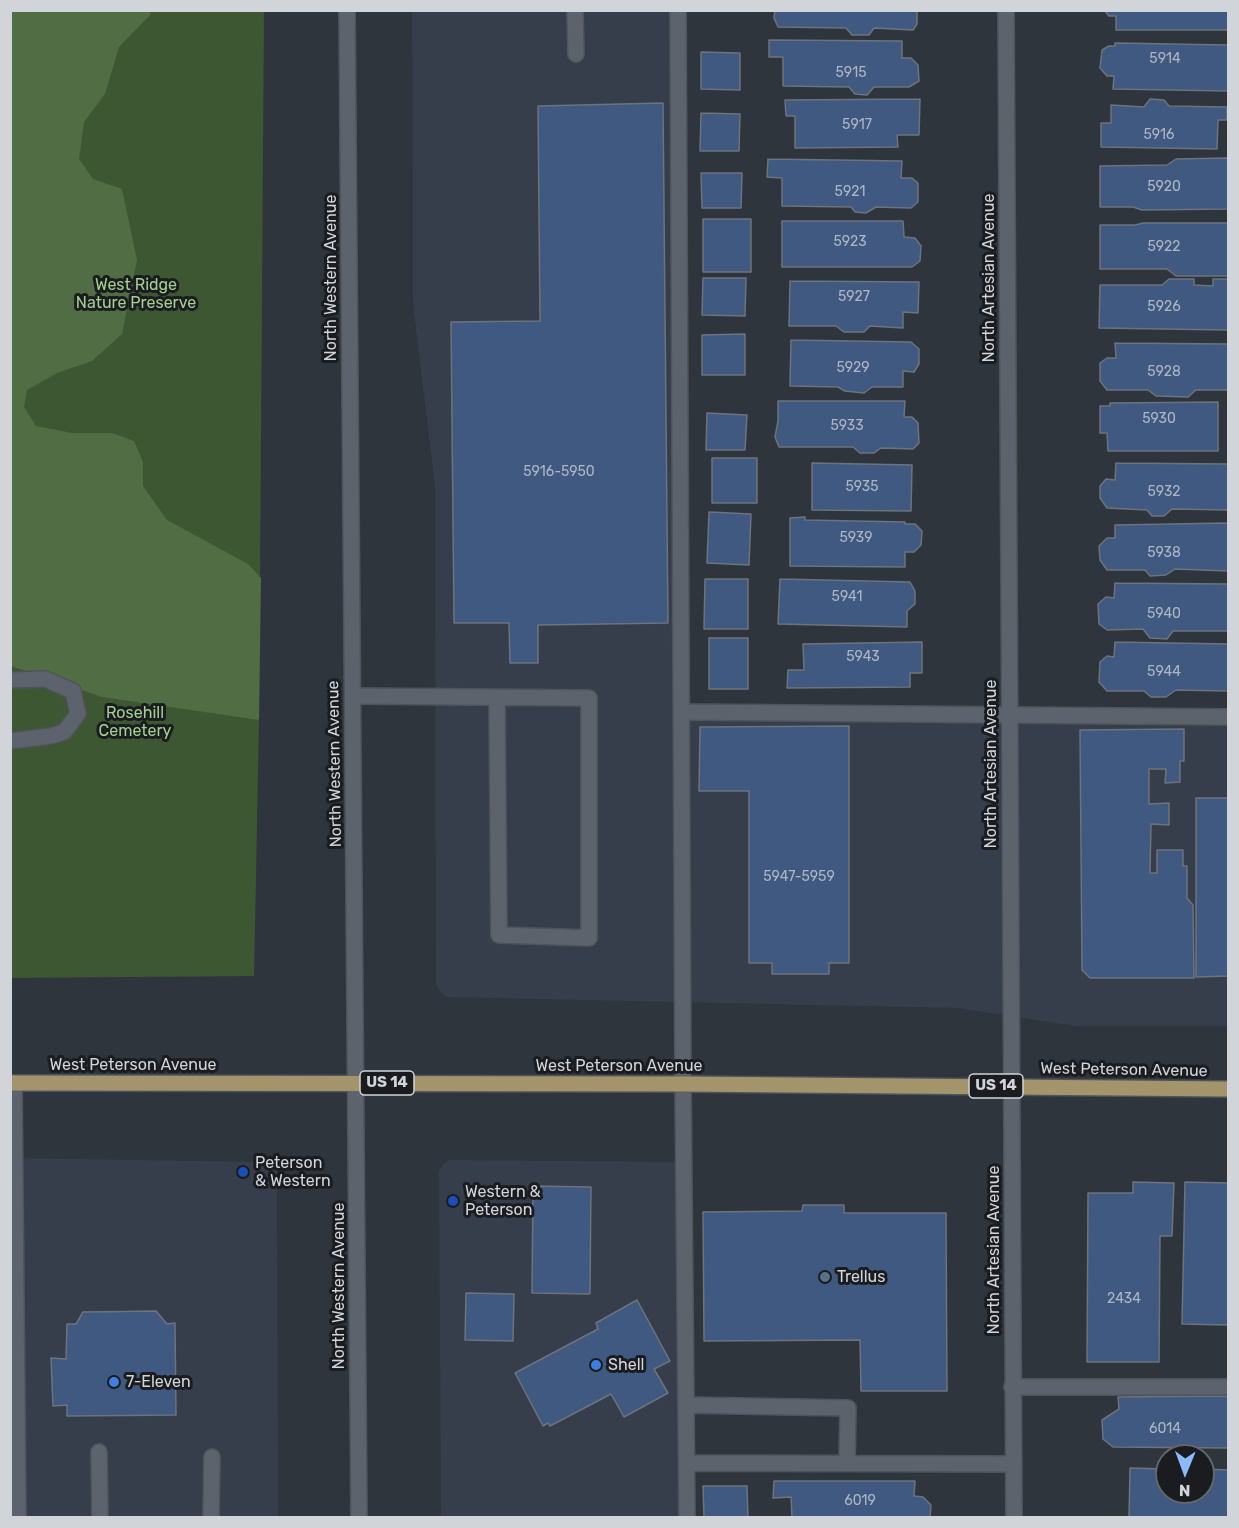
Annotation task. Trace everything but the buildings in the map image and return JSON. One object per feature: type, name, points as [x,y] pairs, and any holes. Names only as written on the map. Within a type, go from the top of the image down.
[{"type":"main road","name":"West Peterson Avenue","points":[[12,1083],[356,1082],[1228,1089]]},
{"type":"street","name":"North Western Avenue","points":[[347,10],[359,1518]]},
{"type":"street","points":[[575,10],[576,54]]},
{"type":"street","points":[[678,10],[687,1518]]},
{"type":"street","name":"North Artesian Avenue","points":[[1006,10],[1014,1518]]},
{"type":"street","points":[[10,680],[45,679],[73,691],[78,714],[64,732],[51,736],[10,741]]},
{"type":"street","points":[[353,696],[589,699],[589,938],[499,935],[497,698]]},
{"type":"street","points":[[681,712],[1228,717]]},
{"type":"street","points":[[12,1083],[14,1377],[18,1518]]},
{"type":"street","points":[[1012,1387],[1228,1388]]},
{"type":"street","points":[[686,1405],[848,1408],[847,1463]]},
{"type":"street","points":[[99,1452],[100,1518]]},
{"type":"street","points":[[211,1518],[212,1457]]},
{"type":"street","points":[[687,1463],[1013,1464]]},
{"type":"shaded area","points":[[412,11],[671,11],[675,717],[1228,722],[1228,1026],[1076,1026],[958,1008],[446,997],[440,991],[436,984],[435,486],[413,304]]},
{"type":"shaded area","points":[[11,1158],[260,1162],[270,1164],[277,1170],[278,1517],[14,1517]]},
{"type":"shaded area","points":[[449,1160],[684,1162],[696,1517],[441,1517],[439,1171]]},
{"type":"green space","points":[[10,11],[264,11],[259,720],[254,976],[11,978]]},
{"type":"green space","points":[[11,11],[149,11],[151,14],[119,47],[105,94],[84,122],[79,159],[93,179],[122,189],[137,260],[122,334],[92,361],[57,373],[27,390],[24,407],[36,426],[72,433],[112,433],[134,441],[143,462],[143,486],[167,520],[248,564],[261,578],[259,720],[102,697],[11,666]]},
{"type":"place","name":"Peterson & Western","points":[[243,1172]]},
{"type":"place","name":"Western & Peterson","points":[[453,1201]]},
{"type":"place","name":"Trellus","points":[[825,1277]]},
{"type":"place","name":"Shell","points":[[596,1365]]},
{"type":"place","name":"7-Eleven","points":[[114,1382]]},
{"type":"park label","name":"West Ridge Nature Preserve","points":[[136,294]]},
{"type":"park label","name":"Rosehill Cemetery","points":[[135,722]]}]
